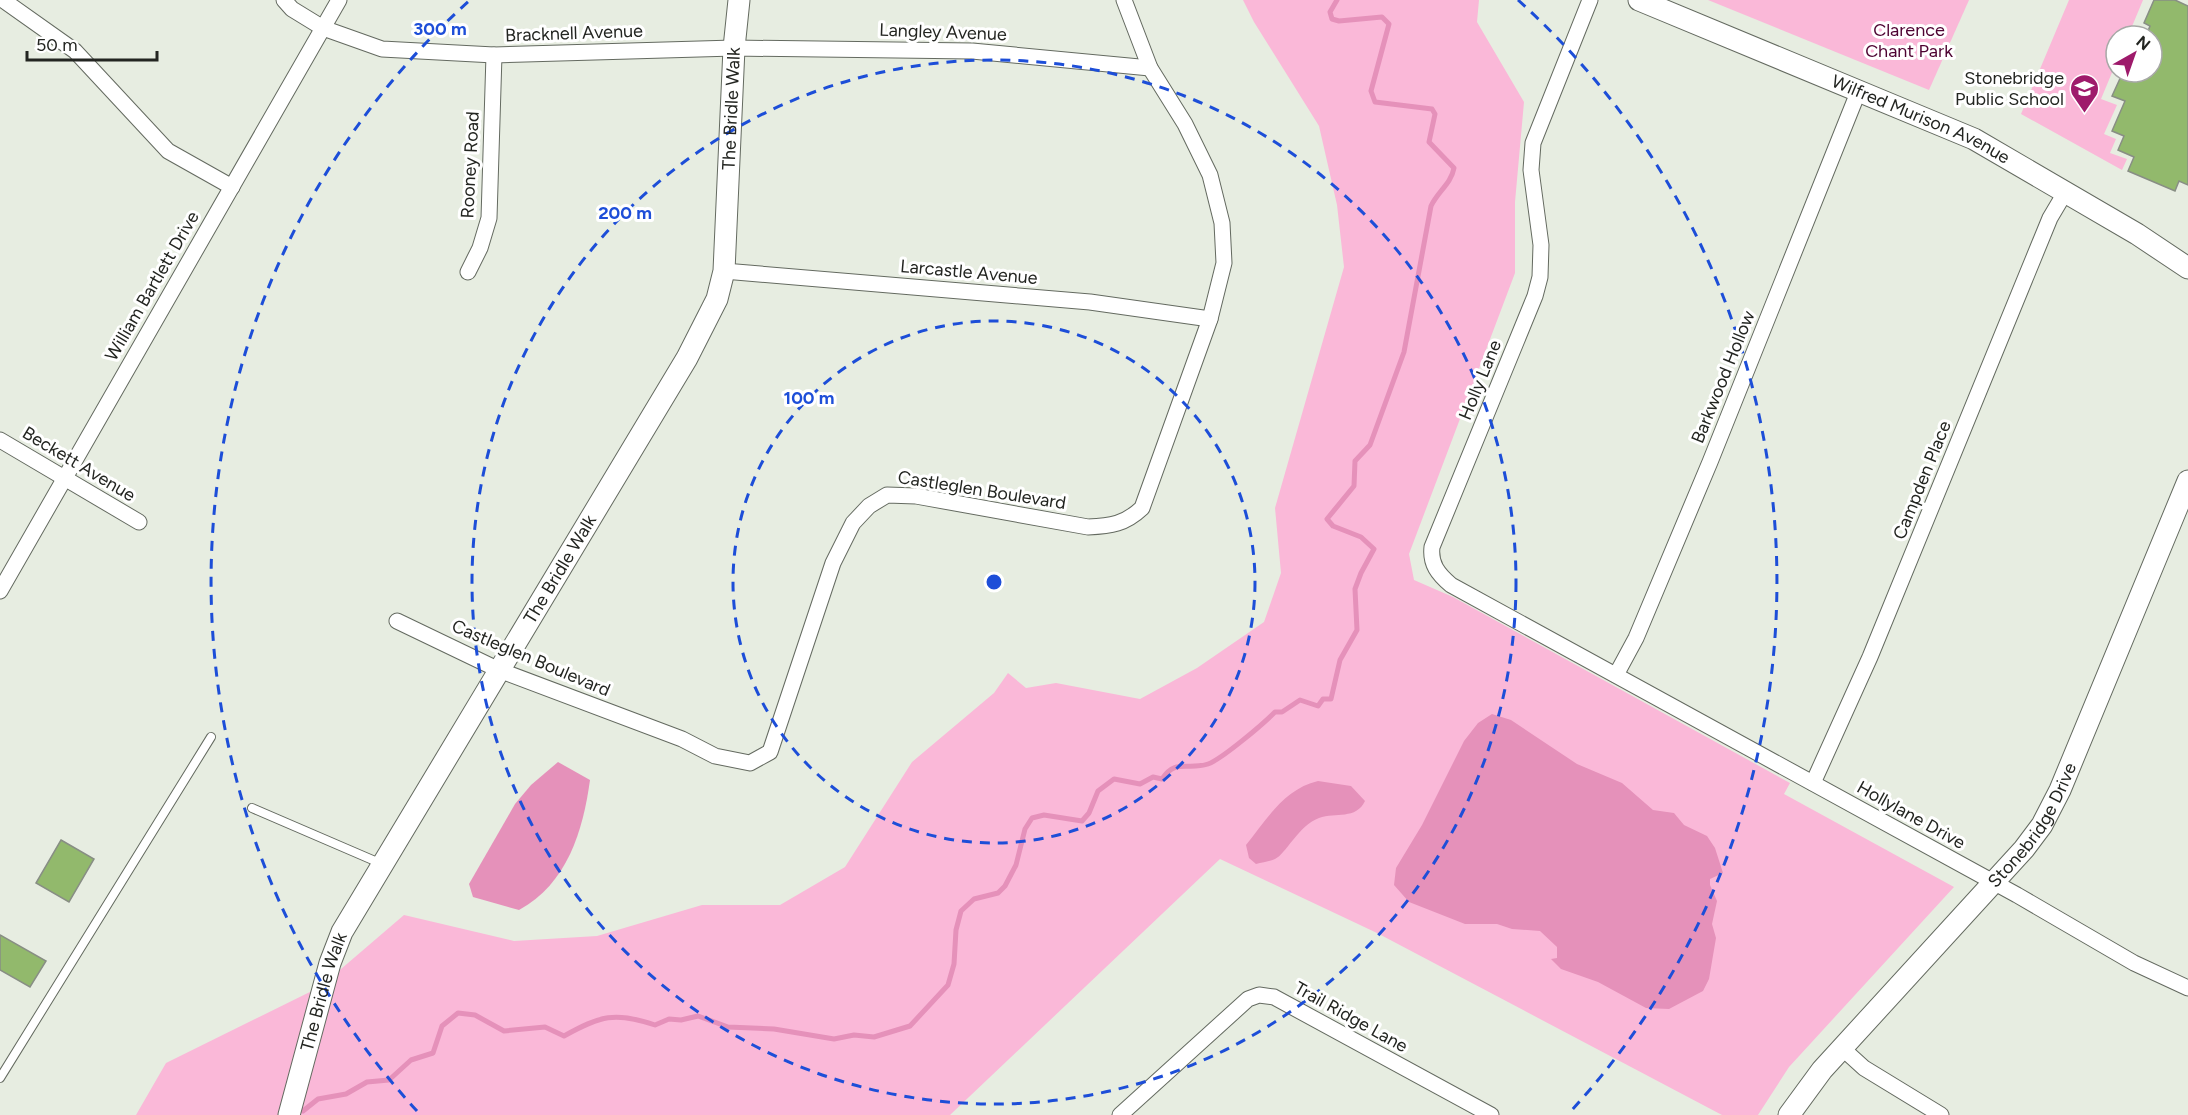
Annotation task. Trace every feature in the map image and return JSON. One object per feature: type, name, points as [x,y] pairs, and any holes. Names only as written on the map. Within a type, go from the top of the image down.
[{"type":"street","points":[[3,0],[75,51],[168,151],[232,187]]},
{"type":"street","name":"Bracknell Avenue","points":[[284,0],[292,9],[323,28],[382,49],[494,56],[734,48]]},
{"type":"street","name":"William Bartlett Drive","points":[[0,591],[339,0]]},
{"type":"street","name":"The Bridle Walk","points":[[289,1115],[330,963],[342,932],[687,358],[717,299],[724,271],[734,48],[739,0]]},
{"type":"street","name":"Castleglen Boulevard","points":[[397,621],[500,670],[682,739],[715,756],[750,763],[770,752],[833,563],[853,523],[869,506],[887,495],[916,496],[1088,527],[1113,526],[1129,520],[1142,508],[1210,319],[1224,263],[1222,223],[1210,175],[1185,124],[1150,68],[1124,0]]},
{"type":"street","name":"Holly Lane","points":[[1590,0],[1533,143],[1532,170],[1541,245],[1540,277],[1535,296],[1432,547],[1431,559],[1442,577],[1451,585],[1616,675]]},
{"type":"street","name":"Wilfred Murison Avenue","points":[[1639,0],[1974,139],[2066,191],[2188,268]]},
{"type":"street","name":"Langley Avenue","points":[[734,48],[972,51],[1150,68]]},
{"type":"street","name":"Rooney Road","points":[[468,272],[480,248],[489,218],[494,56]]},
{"type":"street","name":"Barkwood Hollow","points":[[1616,675],[1636,638],[1710,462],[1859,90]]},
{"type":"street","name":"Campden Place","points":[[1813,783],[1870,657],[2050,218],[2066,191]]},
{"type":"street","name":"Larcastle Avenue","points":[[724,271],[1090,302],[1210,319]]},
{"type":"street","name":"Beckett Avenue","points":[[0,440],[139,522]]},
{"type":"street","name":"Stonebridge Drive","points":[[1789,1115],[1811,1083],[2035,836],[2050,812],[2188,481]]},
{"type":"street","name":"Hollylane Drive","points":[[1616,675],[1994,883],[2134,963],[2188,988]]},
{"type":"street","name":"Trail Ridge Lane","points":[[1120,1115],[1248,999],[1259,995],[1274,997],[1491,1115]]},
{"type":"street","points":[[1842,1048],[1864,1068],[1941,1115]]},
{"type":"lane","points":[[0,1078],[211,737]]},
{"type":"lane","points":[[252,808],[382,864]]},
{"type":"green space","points":[[1243,0],[1479,0],[1477,22],[1524,102],[1515,202],[1515,273],[1409,554],[1414,580],[1453,597],[1790,783],[1784,794],[1954,887],[1789,1067],[1758,1115],[1722,1115],[1377,933],[1220,859],[950,1115],[136,1115],[166,1063],[320,987],[404,915],[514,941],[597,936],[702,905],[780,905],[845,867],[912,762],[994,693],[1008,673],[1026,688],[1056,683],[1140,699],[1197,668],[1264,622],[1281,573],[1275,508],[1344,267],[1337,205],[1319,126],[1254,22]]},
{"type":"green space","name":"Clarence Chant Park","points":[[1708,0],[1969,0],[1929,90]]},
{"type":"green space","points":[[2069,0],[2143,0],[2133,24],[2104,24],[2104,84],[2107,84],[2101,99],[2117,105],[2104,134],[2116,139],[2110,153],[2127,159],[2122,170],[2021,114]]},
{"type":"shaded area","points":[[1492,714],[1511,720],[1577,764],[1622,783],[1653,810],[1674,813],[1684,825],[1707,836],[1715,848],[1723,873],[1710,879],[1710,885],[1717,901],[1712,924],[1716,938],[1709,979],[1703,991],[1669,1009],[1646,1008],[1598,982],[1561,969],[1551,959],[1557,958],[1557,947],[1540,931],[1512,929],[1497,924],[1465,924],[1409,902],[1394,885],[1396,868],[1422,825],[1464,741],[1478,723]]},
{"type":"shaded area","points":[[558,762],[590,780],[577,837],[561,871],[536,899],[519,910],[473,897],[469,884],[515,804],[531,785]]},
{"type":"shaded area","points":[[1318,781],[1351,786],[1365,801],[1361,807],[1351,813],[1325,816],[1312,822],[1279,856],[1273,860],[1256,864],[1249,858],[1246,845],[1269,815],[1286,798],[1306,785]]},
{"type":"building","points":[[2154,0],[2175,0],[2188,6],[2188,185],[2179,181],[2175,191],[2128,171],[2134,157],[2118,150],[2124,136],[2112,131],[2125,101],[2112,96],[2118,84],[2164,84],[2164,24],[2144,23]]},
{"type":"building","points":[[61,840],[94,859],[69,902],[36,883]]},
{"type":"building","points":[[0,935],[46,961],[30,987],[0,970]]},
{"type":"waterway","points":[[303,1111],[318,1099],[346,1094],[367,1082],[389,1080],[411,1060],[433,1053],[442,1026],[458,1013],[475,1015],[504,1031],[545,1027],[564,1036],[598,1020],[618,1017],[655,1025],[669,1019],[681,1020],[698,1016],[728,1027],[774,1029],[834,1039],[854,1035],[874,1037],[910,1026],[948,985],[954,964],[956,930],[961,911],[974,899],[998,893],[1005,886],[1016,865],[1025,829],[1032,818],[1044,815],[1082,821],[1089,813],[1098,791],[1114,779],[1140,784],[1153,777],[1162,779],[1177,767],[1208,764],[1232,749],[1275,712],[1282,712],[1300,700],[1318,706],[1323,699],[1331,699],[1340,660],[1357,630],[1355,589],[1374,549],[1361,537],[1333,526],[1327,519],[1354,486],[1355,461],[1370,445],[1404,352],[1431,206],[1450,179],[1454,168],[1429,142],[1435,114],[1432,109],[1375,102],[1371,91],[1389,24],[1382,17],[1339,21],[1332,19],[1330,12],[1337,0]]},
{"type":"place","name":"Stonebridge Public School","points":[[2085,114]]}]
